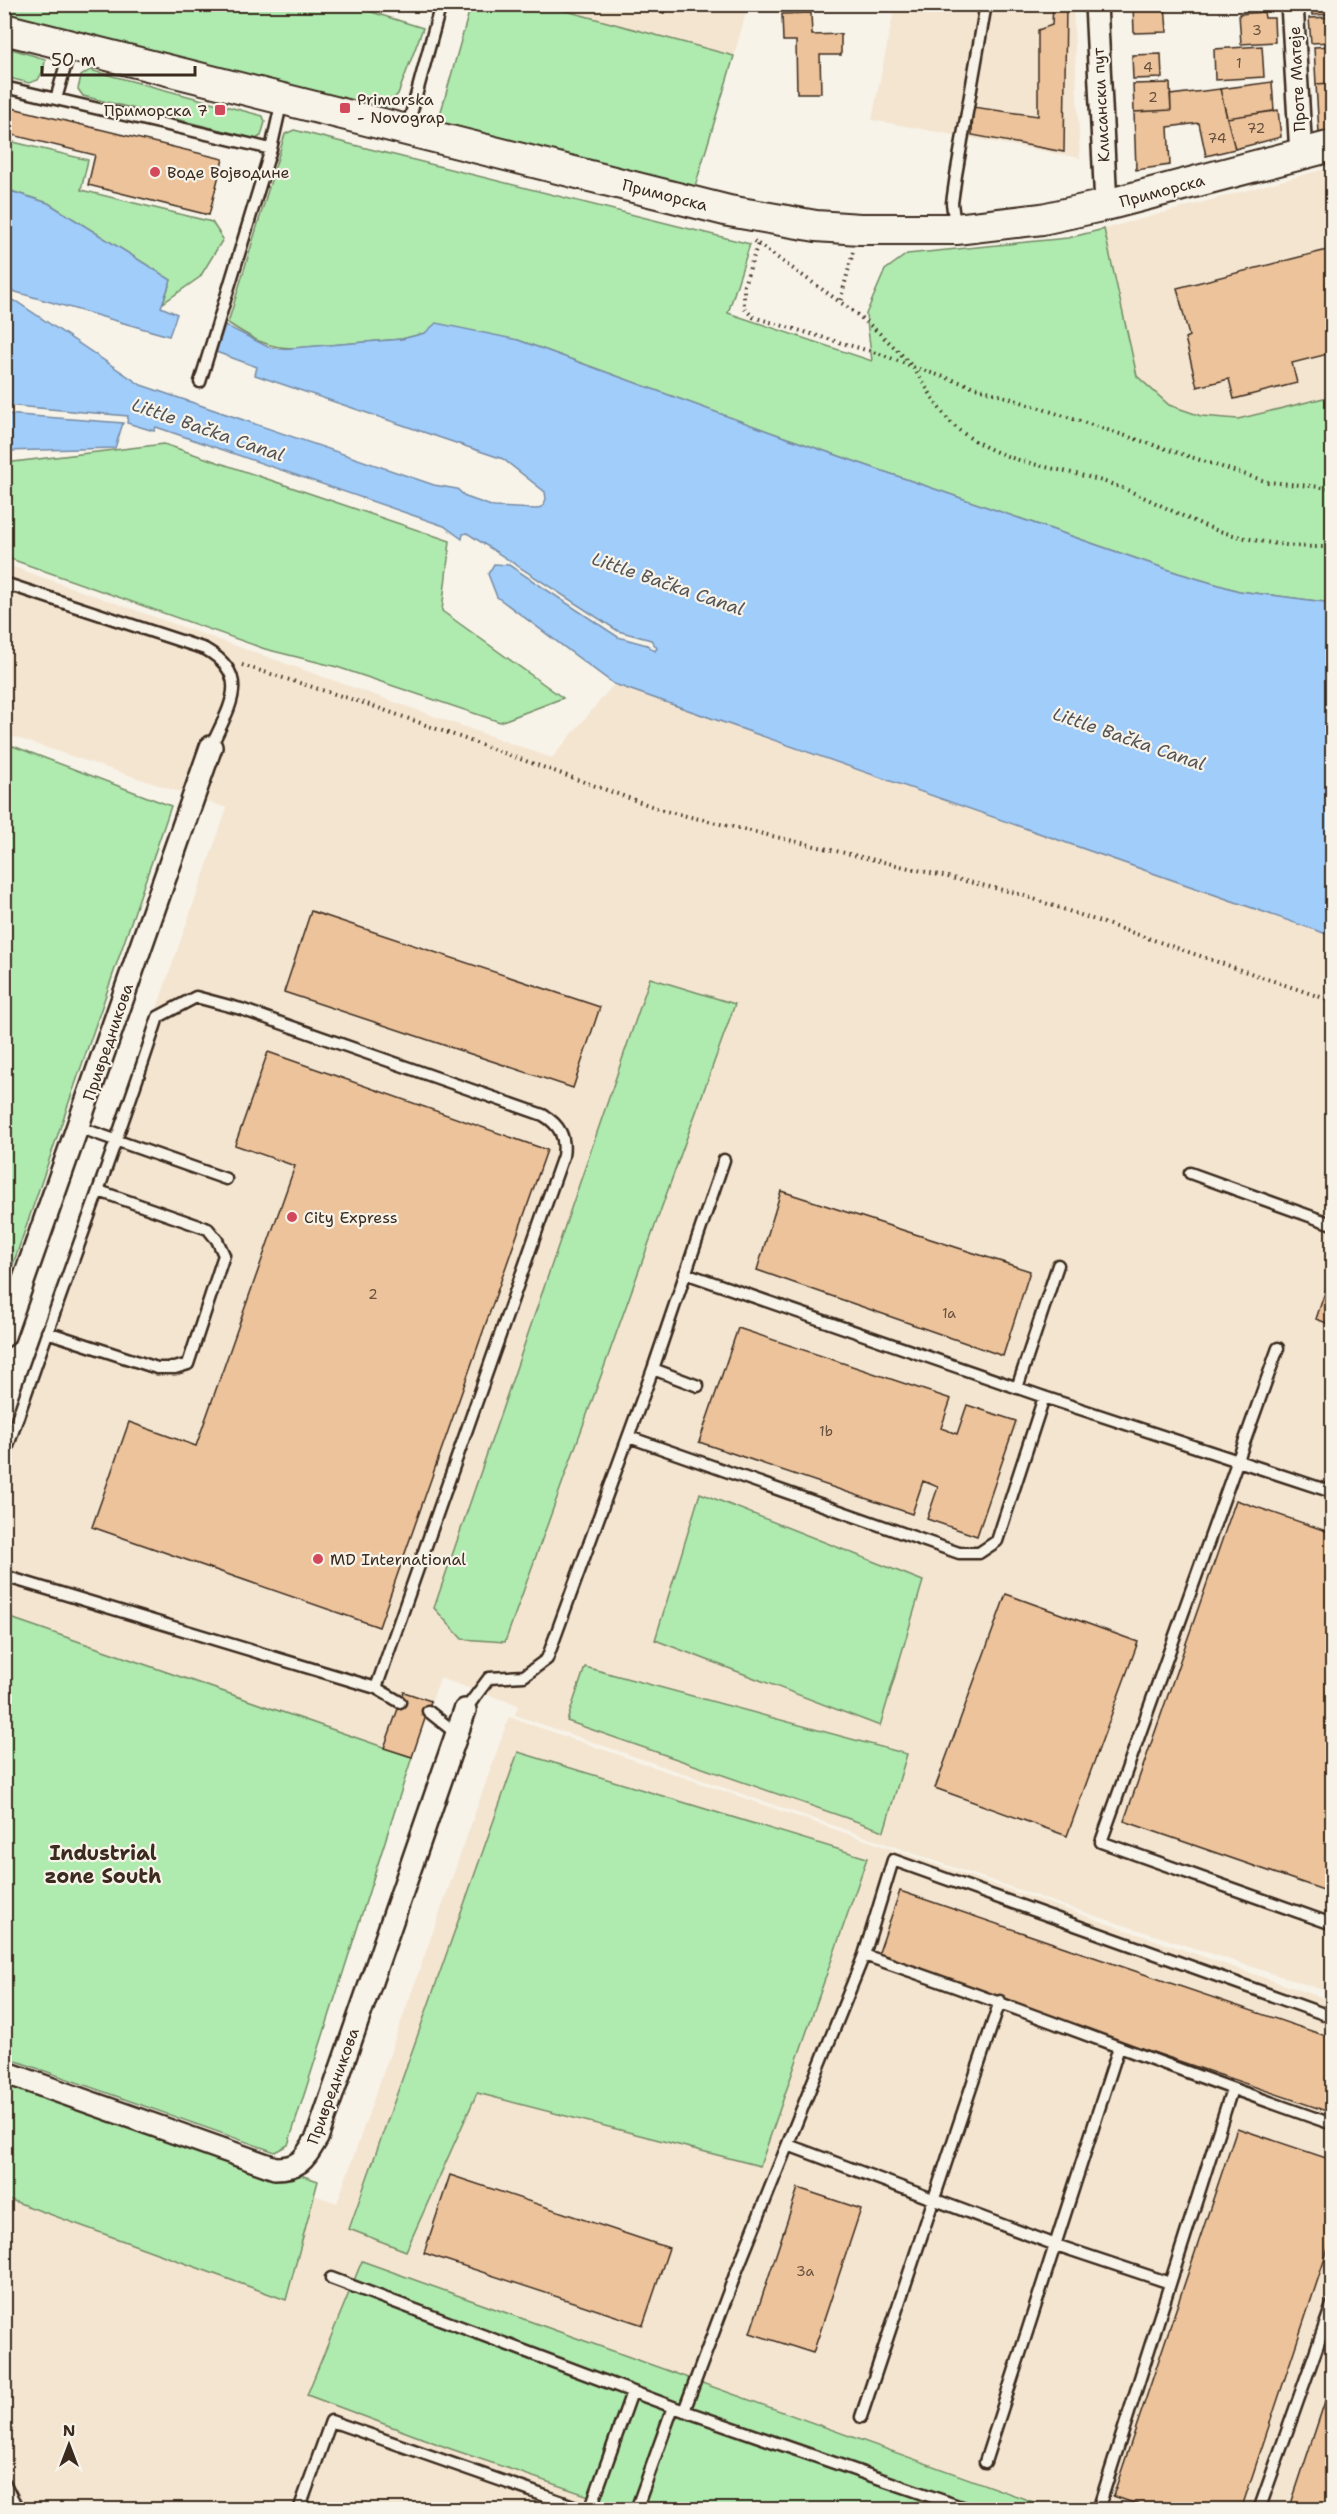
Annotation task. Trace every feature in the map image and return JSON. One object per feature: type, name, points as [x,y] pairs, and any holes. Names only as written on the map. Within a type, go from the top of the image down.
[{"type":"street","name":"Клисански пут","points":[[1096,4],[1106,206]]},
{"type":"street","name":"Проте Матеје","points":[[1292,4],[1301,154]]},
{"type":"street","name":"Приморска","points":[[4,30],[729,211],[779,220],[860,229],[956,229],[1042,219],[1106,206],[1332,146]]},
{"type":"street","name":"Привредникова","points":[[4,1336],[211,747]]},
{"type":"street","name":"Привредникова","points":[[4,2072],[275,2168],[291,2168],[304,2159],[317,2138],[465,1710]]},
{"type":"lane","points":[[407,131],[441,4]]},
{"type":"lane","points":[[956,229],[952,203],[986,4]]},
{"type":"lane","points":[[56,99],[71,46]]},
{"type":"lane","points":[[4,87],[271,149]]},
{"type":"lane","points":[[200,382],[271,149],[282,100]]},
{"type":"lane","points":[[4,583],[205,649],[224,660],[233,674],[234,689],[228,710],[211,747]]},
{"type":"lane","points":[[4,1458],[47,1332],[118,1141],[158,1017],[196,997],[241,1009],[543,1116],[556,1123],[565,1142],[563,1156],[376,1688]]},
{"type":"lane","points":[[78,1127],[226,1179]]},
{"type":"lane","points":[[465,1710],[489,1678],[524,1676],[547,1659],[653,1369],[724,1160]]},
{"type":"lane","points":[[1190,1173],[1332,1224]]},
{"type":"lane","points":[[47,1332],[157,1368],[175,1368],[188,1364],[224,1255],[218,1240],[208,1229],[99,1191]]},
{"type":"lane","points":[[1017,1388],[1058,1264]]},
{"type":"lane","points":[[686,1273],[1017,1388],[1332,1492]]},
{"type":"lane","points":[[1278,1348],[1101,1842],[1332,1924]]},
{"type":"lane","points":[[653,1369],[698,1386]]},
{"type":"lane","points":[[628,1437],[959,1554],[979,1553],[997,1541],[1044,1397]]},
{"type":"lane","points":[[4,1576],[376,1688],[400,1702]]},
{"type":"lane","points":[[428,1711],[457,1734]]},
{"type":"lane","points":[[684,2411],[735,2275],[864,1955],[893,1860],[1332,2017]]},
{"type":"lane","points":[[864,1955],[1000,2001],[1232,2089],[1332,2124]]},
{"type":"lane","points":[[861,2416],[1000,2001]]},
{"type":"lane","points":[[985,2462],[1119,2047]]},
{"type":"lane","points":[[1098,2510],[1232,2089]]},
{"type":"lane","points":[[788,2145],[1056,2245],[1170,2283]]},
{"type":"lane","points":[[331,2278],[684,2411],[970,2510]]},
{"type":"lane","points":[[1259,2510],[1332,2304]]},
{"type":"lane","points":[[590,2510],[632,2392]]},
{"type":"lane","points":[[636,2510],[673,2407]]},
{"type":"lane","points":[[299,2510],[331,2421],[585,2510]]},
{"type":"lane","points":[[4,2482],[18,2510]]},
{"type":"path","points":[[729,211],[758,244],[840,302],[913,367],[942,410],[961,432],[993,452],[1047,470],[1096,479],[1216,530],[1261,542],[1304,548],[1332,547]]},
{"type":"path","points":[[840,302],[860,229]]},
{"type":"path","points":[[758,244],[744,285],[744,308],[753,317],[883,354],[913,367],[1268,482],[1332,488]]},
{"type":"path","points":[[224,660],[373,706],[665,811],[1016,893],[1332,1001]]},
{"type":"shaded area","points":[[544,5],[748,5],[734,56]]},
{"type":"shaded area","points":[[895,5],[1073,5],[1080,158],[872,120]]},
{"type":"shaded area","points":[[1332,167],[1332,396],[1238,419],[1201,416],[1169,405],[1137,376],[1104,229]]},
{"type":"shaded area","points":[[5,564],[552,758],[614,684],[1332,936],[1332,1993],[1062,1905],[515,1715],[518,1705],[440,1678],[412,1757],[5,1616],[5,1442],[227,808],[5,734]]},
{"type":"shaded area","points":[[509,1717],[1332,2001],[1332,2509],[5,2510],[5,2090],[337,2203]]},
{"type":"green space","points":[[4,5],[349,5],[423,28],[398,94],[382,110],[5,14]]},
{"type":"green space","points":[[471,5],[544,5],[734,56],[694,190],[438,122]]},
{"type":"green space","points":[[5,47],[45,59],[44,69],[38,80],[29,83],[5,77]]},
{"type":"green space","points":[[90,70],[263,116],[265,122],[261,136],[256,139],[83,96],[78,89],[81,76]]},
{"type":"green space","points":[[294,130],[750,244],[728,313],[872,361],[866,314],[885,270],[907,254],[1068,238],[1104,229],[1137,376],[1169,405],[1201,416],[1238,419],[1332,396],[1332,603],[1239,591],[1178,573],[784,437],[518,340],[425,333],[402,339],[296,348],[277,347],[260,342],[228,323],[285,134]]},
{"type":"green space","points":[[5,140],[88,160],[81,190],[212,222],[223,239],[200,277],[163,303],[171,280],[48,203],[5,189]]},
{"type":"green space","points":[[164,444],[450,541],[442,611],[563,698],[500,722],[337,667],[265,649],[5,557],[5,463]]},
{"type":"green space","points":[[5,743],[171,806],[5,1288]]},
{"type":"green space","points":[[650,978],[735,1004],[505,1642],[462,1639],[434,1608]]},
{"type":"green space","points":[[700,1493],[923,1581],[880,1726],[655,1640]]},
{"type":"green space","points":[[5,1616],[412,1757],[288,2145],[275,2152],[5,2057]]},
{"type":"green space","points":[[585,1667],[907,1754],[884,1831],[567,1721]]},
{"type":"green space","points":[[518,1752],[867,1858],[760,2166],[477,2093],[406,2251],[349,2229]]},
{"type":"green space","points":[[4,2073],[318,2181],[286,2300],[5,2198]]},
{"type":"green space","points":[[362,2261],[1053,2509],[627,2509],[451,2449],[307,2395]]},
{"type":"water","points":[[4,189],[48,203],[171,280],[161,307],[177,314],[169,336],[5,289]]},
{"type":"water","name":"Little Bačka Canal","points":[[5,298],[17,302],[141,385],[434,485],[457,489],[466,497],[494,507],[537,509],[543,506],[546,499],[545,492],[503,459],[255,375],[257,367],[216,352],[225,325],[268,347],[280,349],[402,339],[425,333],[436,323],[518,340],[784,437],[1178,573],[1239,591],[1332,603],[1332,936],[614,684],[497,597],[488,574],[494,564],[509,565],[618,637],[647,645],[655,651],[657,648],[651,640],[618,631],[467,533],[463,534],[462,539],[444,526],[156,427],[154,431],[127,423],[128,416],[5,405]]},
{"type":"water","points":[[4,414],[123,423],[115,448],[5,451]]},
{"type":"building","points":[[634,4],[667,4],[664,13]]},
{"type":"building","points":[[1053,4],[1066,4],[1064,152],[972,135],[973,107],[1038,116],[1038,30],[1052,25]]},
{"type":"building","points":[[1133,4],[1165,4],[1167,32],[1134,33]]},
{"type":"building","points":[[1238,4],[1269,4],[1269,6],[1239,7]]},
{"type":"building","points":[[1311,4],[1332,4],[1332,14],[1312,15]]},
{"type":"building","points":[[1264,12],[1265,18],[1274,18],[1275,42],[1241,44],[1239,14]]},
{"type":"building","points":[[811,13],[812,35],[841,34],[841,55],[820,55],[821,93],[797,93],[796,41],[783,41],[782,14]]},
{"type":"building","points":[[1332,17],[1332,42],[1311,43],[1309,18]]},
{"type":"building","points":[[1262,46],[1264,77],[1215,80],[1214,49]]},
{"type":"building","points":[[1332,46],[1332,83],[1316,84],[1314,47]]},
{"type":"building","points":[[1161,54],[1162,78],[1133,79],[1132,55]]},
{"type":"building","points":[[1272,82],[1274,111],[1227,118],[1220,89]]},
{"type":"building","points":[[1170,83],[1171,110],[1134,112],[1133,84]]},
{"type":"building","points":[[1332,83],[1332,130],[1319,133],[1316,84]]},
{"type":"building","points":[[1220,89],[1235,149],[1206,156],[1199,123],[1168,127],[1170,165],[1136,170],[1134,112],[1171,110],[1170,95]]},
{"type":"building","name":"Воде Војводине","points":[[4,106],[223,159],[209,215],[88,185],[95,155],[4,133]]},
{"type":"building","points":[[1278,110],[1281,137],[1235,149],[1227,118]]},
{"type":"building","points":[[1331,249],[1332,353],[1292,363],[1297,383],[1234,399],[1229,379],[1197,387],[1185,338],[1189,336],[1177,288]]},
{"type":"building","points":[[311,911],[600,1007],[573,1088],[284,992]]},
{"type":"building","points":[[268,1052],[547,1150],[379,1627],[92,1527],[129,1422],[196,1446],[295,1166],[235,1145]]},
{"type":"building","points":[[781,1191],[1030,1271],[1003,1356],[757,1270]]},
{"type":"building","points":[[1332,1271],[1332,1325],[1316,1319]]},
{"type":"building","points":[[738,1328],[951,1399],[941,1428],[957,1434],[967,1405],[1016,1421],[977,1536],[927,1519],[938,1487],[923,1481],[912,1514],[699,1442]]},
{"type":"building","points":[[1236,1500],[1332,1533],[1332,1893],[1124,1821]]},
{"type":"building","points":[[1006,1594],[1138,1642],[1067,1836],[935,1788]]},
{"type":"building","points":[[404,1692],[431,1701],[412,1757],[384,1748]]},
{"type":"building","points":[[900,1891],[1332,2038],[1332,2113],[877,1958]]},
{"type":"building","points":[[1237,2128],[1332,2160],[1332,2237],[1241,2510],[1155,2510],[1113,2496]]},
{"type":"building","points":[[450,2175],[669,2248],[643,2325],[424,2253]]},
{"type":"building","points":[[798,2188],[861,2209],[813,2353],[750,2333]]},
{"type":"building","points":[[1332,2380],[1332,2510],[1289,2510]]},
{"type":"place","name":"Primorska - Novograp","points":[[345,108]]},
{"type":"place","name":"Приморска 7","points":[[220,110]]},
{"type":"place","name":"Воде Војводине","points":[[155,172]]},
{"type":"place","name":"City Express","points":[[292,1217]]},
{"type":"place","name":"MD International","points":[[318,1559]]},
{"type":"district","name":"Industrial zone South","points":[[103,1864]]}]
